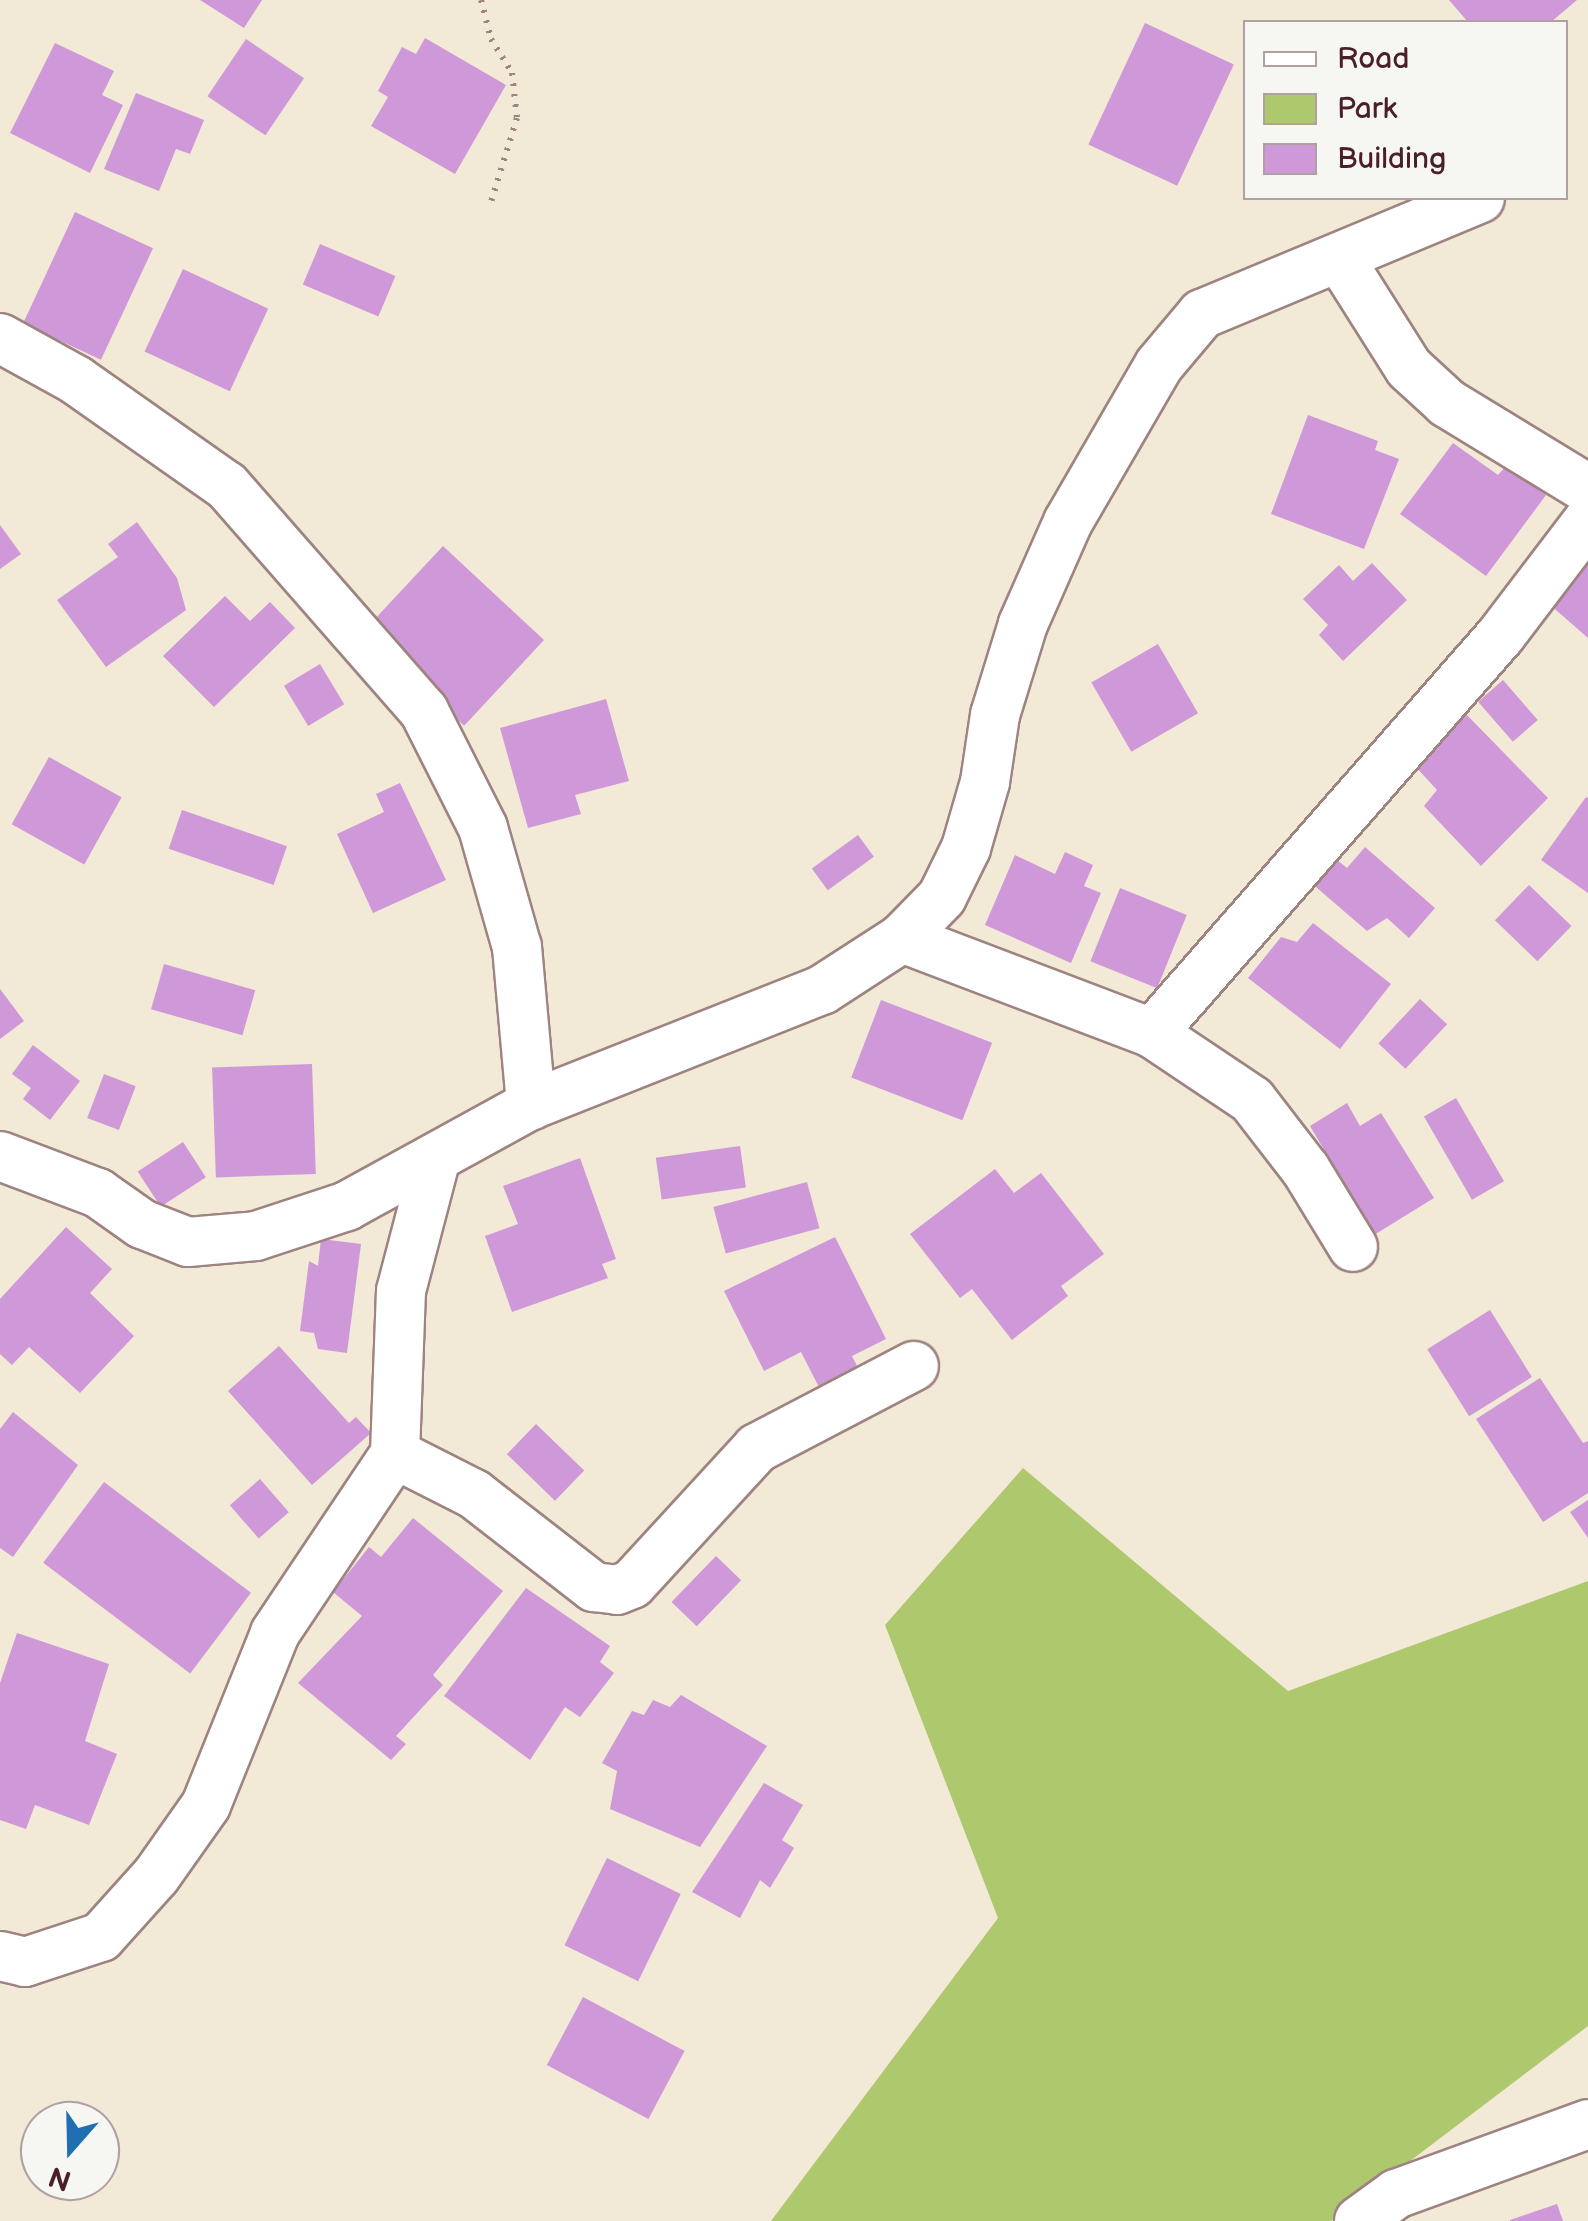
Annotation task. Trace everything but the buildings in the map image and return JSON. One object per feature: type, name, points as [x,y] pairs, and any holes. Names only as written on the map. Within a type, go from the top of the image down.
[{"type":"street","points":[[0,1156],[98,1193],[142,1224],[188,1242],[256,1236],[347,1206],[532,1104],[757,1020],[822,990],[902,938],[942,897],[966,848],[985,782],[995,715],[1024,624],[1068,522],[1159,365],[1202,314],[1475,200]]},
{"type":"street","points":[[1340,259],[1409,368],[1447,403],[1588,489]]},
{"type":"street","points":[[0,338],[76,380],[228,486],[424,710],[483,828],[516,948],[532,1104]]},
{"type":"street","points":[[1152,1032],[1502,635],[1588,521]]},
{"type":"street","points":[[902,938],[1152,1032],[1252,1100],[1306,1170],[1352,1248]]},
{"type":"street","points":[[0,1956],[25,1962],[101,1936],[156,1876],[206,1805],[274,1633],[394,1454],[401,1291],[436,1158]]},
{"type":"street","points":[[394,1454],[474,1494],[594,1587],[617,1590],[632,1584],[757,1448],[914,1366]]},
{"type":"street","points":[[1359,2221],[1396,2194],[1588,2124]]},
{"type":"path","points":[[482,0],[491,39],[512,73],[517,118],[491,202]]},
{"type":"green space","points":[[1023,1468],[1288,1691],[1588,1581],[1588,2026],[1331,2221],[771,2221],[998,1918],[885,1625]]}]
